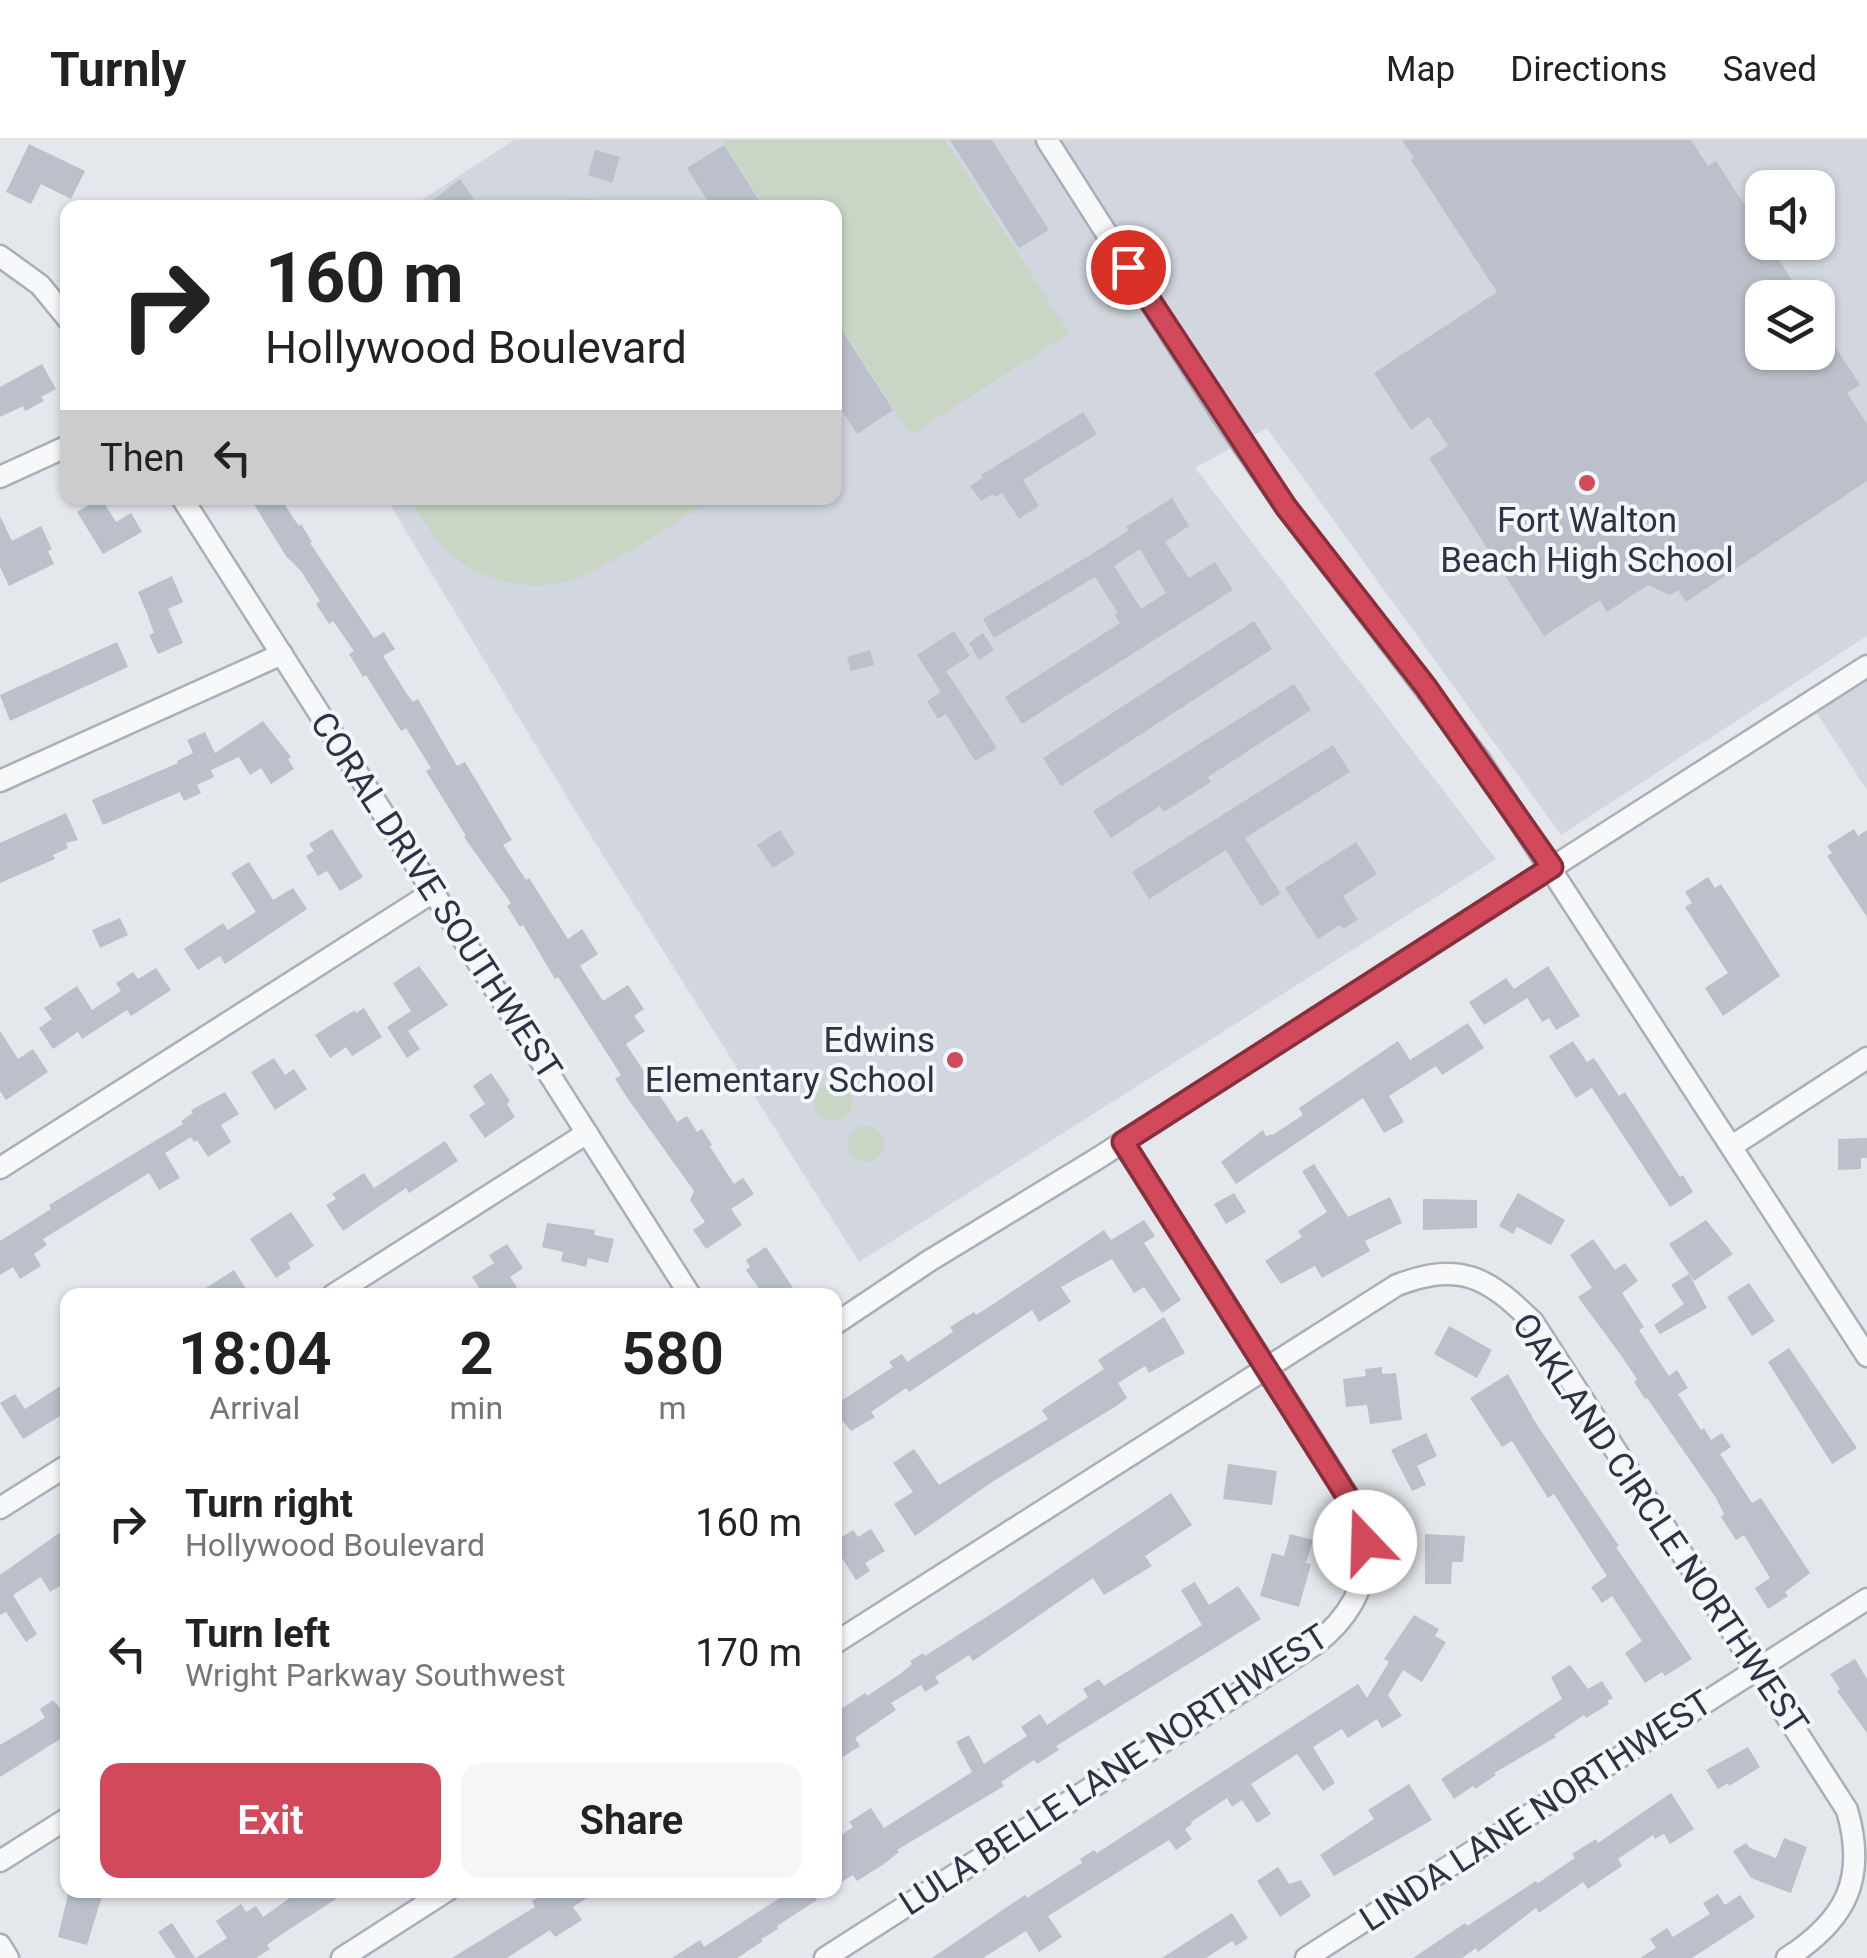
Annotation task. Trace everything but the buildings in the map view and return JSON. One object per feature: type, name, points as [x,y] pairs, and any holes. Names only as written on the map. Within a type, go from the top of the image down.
[{"type":"street","points":[[1047,140],[1223,416],[1286,507],[1426,687],[1552,867],[1867,1356]]},
{"type":"street","points":[[0,256],[40,285],[60,309]]},
{"type":"street","points":[[0,477],[60,450]]},
{"type":"street","name":"CORAL DRIVE SOUTHWEST","points":[[186,505],[686,1288]]},
{"type":"street","points":[[0,781],[282,654]]},
{"type":"street","points":[[842,1319],[1867,666]]},
{"type":"street","points":[[0,1168],[433,892]]},
{"type":"street","points":[[1732,1146],[1867,1058]]},
{"type":"street","points":[[344,1288],[587,1133]]},
{"type":"street","name":"LULA BELLE LANE NORTHWEST","points":[[825,1958],[1314,1645],[1344,1618],[1360,1586],[1365,1542],[1352,1504],[1123,1142]]},
{"type":"street","name":"OAKLAND CIRCLE NORTHWEST","points":[[842,1639],[1396,1285],[1418,1277],[1469,1276],[1501,1290],[1533,1322],[1846,1810],[1854,1835],[1854,1875],[1842,1908],[1812,1942],[1786,1958]]},
{"type":"street","points":[[0,1508],[60,1470]]},
{"type":"street","name":"LINDA LANE NORTHWEST","points":[[1306,1958],[1867,1600]]},
{"type":"street","points":[[0,1861],[60,1823]]},
{"type":"street","points":[[342,1958],[436,1898]]},
{"type":"street","points":[[0,1945],[8,1958]]},
{"type":"shaded area","name":"Fort Walton Beach High School","points":[[514,140],[1867,140],[1867,636],[1561,835],[1267,428],[1195,468],[1496,859],[859,1262],[581,820],[390,505],[842,505],[842,200],[422,200]]},
{"type":"shaded area","points":[[1867,679],[1867,790],[1816,712]]},
{"type":"green space","points":[[722,140],[945,140],[1069,333],[911,435],[842,328],[842,200],[761,200]]},
{"type":"green space","points":[[414,505],[705,505],[599,568],[550,585],[517,584],[484,575],[456,559]]},
{"type":"green space","points":[[833,1083],[846,1089],[852,1102],[846,1115],[833,1121],[820,1115],[814,1102],[820,1089]]},
{"type":"green space","points":[[866,1126],[878,1132],[884,1144],[878,1156],[866,1162],[854,1156],[848,1144],[854,1132]]},
{"type":"place","name":"Fort Walton Beach High School","points":[[1587,483]]},
{"type":"place","name":"Edwins Elementary School","points":[[955,1060]]},
{"type":"route","points":[[1128,267],[1286,507],[1480,760],[1552,867],[1123,1142],[1352,1504],[1365,1542]]}]
